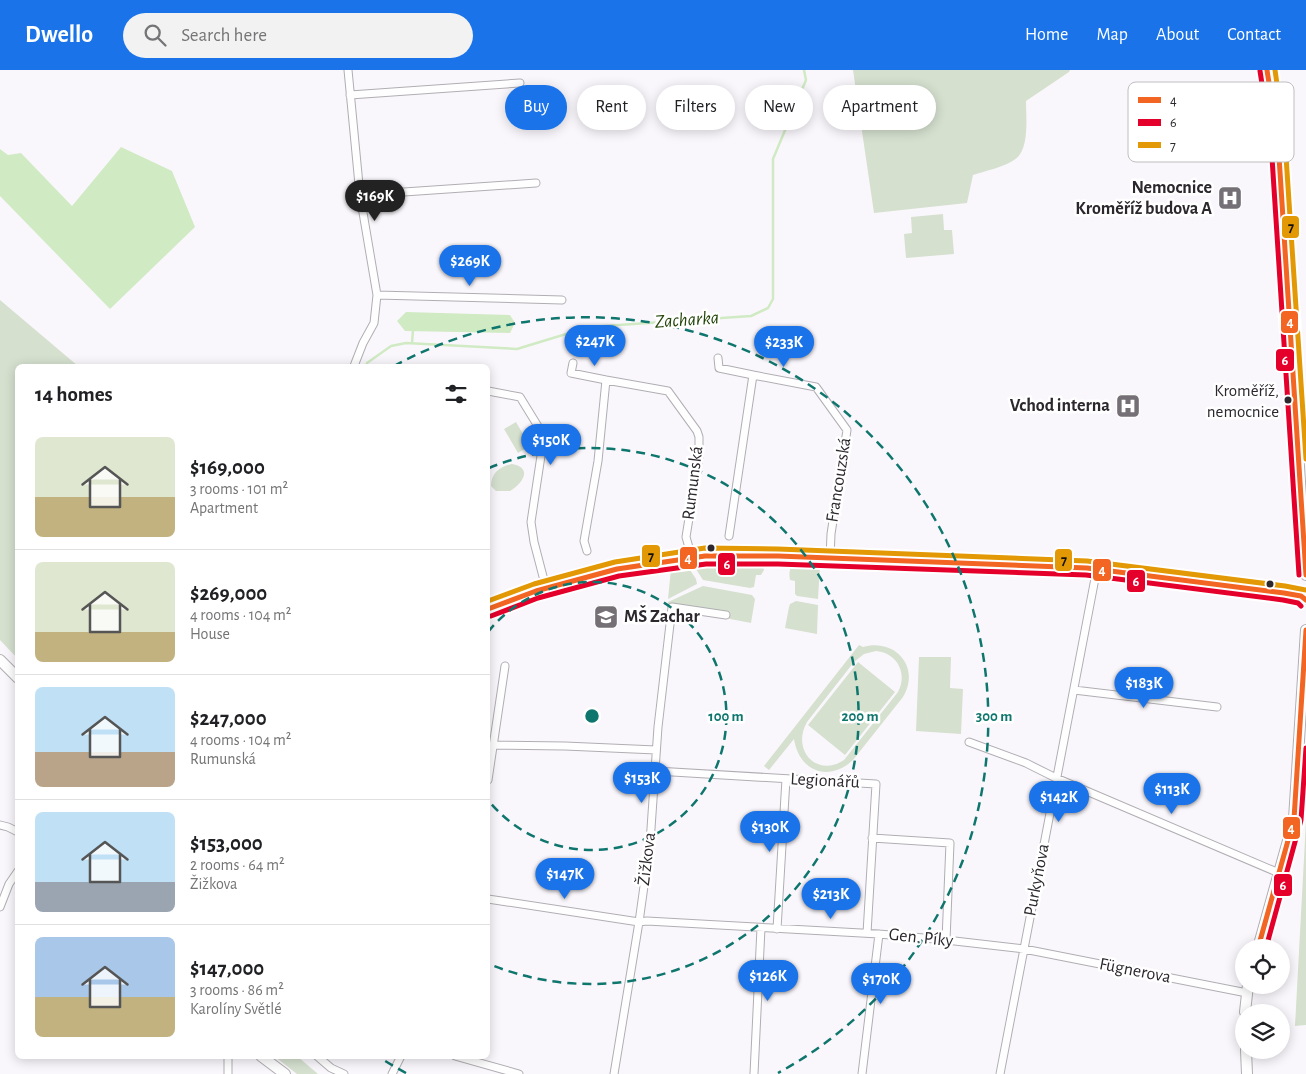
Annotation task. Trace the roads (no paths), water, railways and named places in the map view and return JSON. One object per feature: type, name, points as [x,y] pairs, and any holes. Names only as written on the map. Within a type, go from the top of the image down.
[{"type":"street","points":[[348,70],[360,195],[376,295],[374,323],[355,364]]},
{"type":"street","points":[[350,95],[520,84]]},
{"type":"street","points":[[1279,162],[1306,575]]},
{"type":"street","points":[[360,195],[536,183]]},
{"type":"street","points":[[376,295],[562,300]]},
{"type":"street","name":"Francouzská","points":[[718,358],[719,368],[816,387],[848,430],[831,534],[830,558]]},
{"type":"street","name":"Rumunská","points":[[573,362],[571,374],[668,391],[697,431],[699,456],[686,538],[692,558]]},
{"type":"street","points":[[729,536],[753,375]]},
{"type":"street","points":[[587,551],[584,541],[598,461],[606,380]]},
{"type":"street","points":[[490,391],[520,397],[544,436],[531,522],[534,542],[546,588]]},
{"type":"street","points":[[490,608],[505,601],[546,588],[617,569],[705,556],[830,558],[1096,568],[1284,593],[1301,596],[1306,600]]},
{"type":"street","name":"Purkyňova","points":[[1000,1074],[1096,568]]},
{"type":"street","name":"Žižkova","points":[[614,1074],[650,843],[656,750],[672,607],[726,615]]},
{"type":"street","points":[[1261,939],[1294,819],[1306,630]]},
{"type":"street","points":[[0,660],[15,675]]},
{"type":"street","points":[[490,762],[504,666]]},
{"type":"street","points":[[1074,690],[1217,707]]},
{"type":"street","points":[[969,742],[1026,763],[1056,778],[1279,873]]},
{"type":"street","points":[[492,745],[656,750]]},
{"type":"street","name":"Legionářů","points":[[656,771],[876,784],[867,933]]},
{"type":"street","points":[[777,929],[786,779]]},
{"type":"street","points":[[0,826],[15,830]]},
{"type":"street","points":[[872,838],[950,843],[946,940]]},
{"type":"street","points":[[0,908],[7,889],[15,876]]},
{"type":"street","name":"Gen. Píky","points":[[490,899],[639,922],[867,933],[1024,949]]},
{"type":"street","points":[[754,1074],[761,928]]},
{"type":"street","points":[[862,1074],[879,934]]},
{"type":"street","name":"Fügnerova","points":[[1024,949],[1235,987]]},
{"type":"street","points":[[228,1059],[228,1074]]},
{"type":"street","points":[[266,1059],[285,1074]]},
{"type":"street","points":[[321,1059],[331,1068],[344,1074]]},
{"type":"street","points":[[392,1074],[400,1059]]},
{"type":"street","points":[[466,1059],[519,1074]]},
{"type":"street","points":[[1246,1059],[1246,1074]]},
{"type":"waterway","name":"Zacharka","points":[[367,363],[391,346],[406,343],[517,349],[589,327],[751,316],[768,308],[773,299],[773,159],[806,80],[804,70]]},
{"type":"waterway","points":[[412,343],[413,330]]},
{"type":"place","name":"Nemocnice Kroměříž budova A","points":[[1230,198]]},
{"type":"place","name":"Kroměříž, nemocnice","points":[[1288,400]]},
{"type":"place","name":"Vchod interna","points":[[1128,406]]},
{"type":"place","name":"MŠ Zachar","points":[[606,617]]}]
